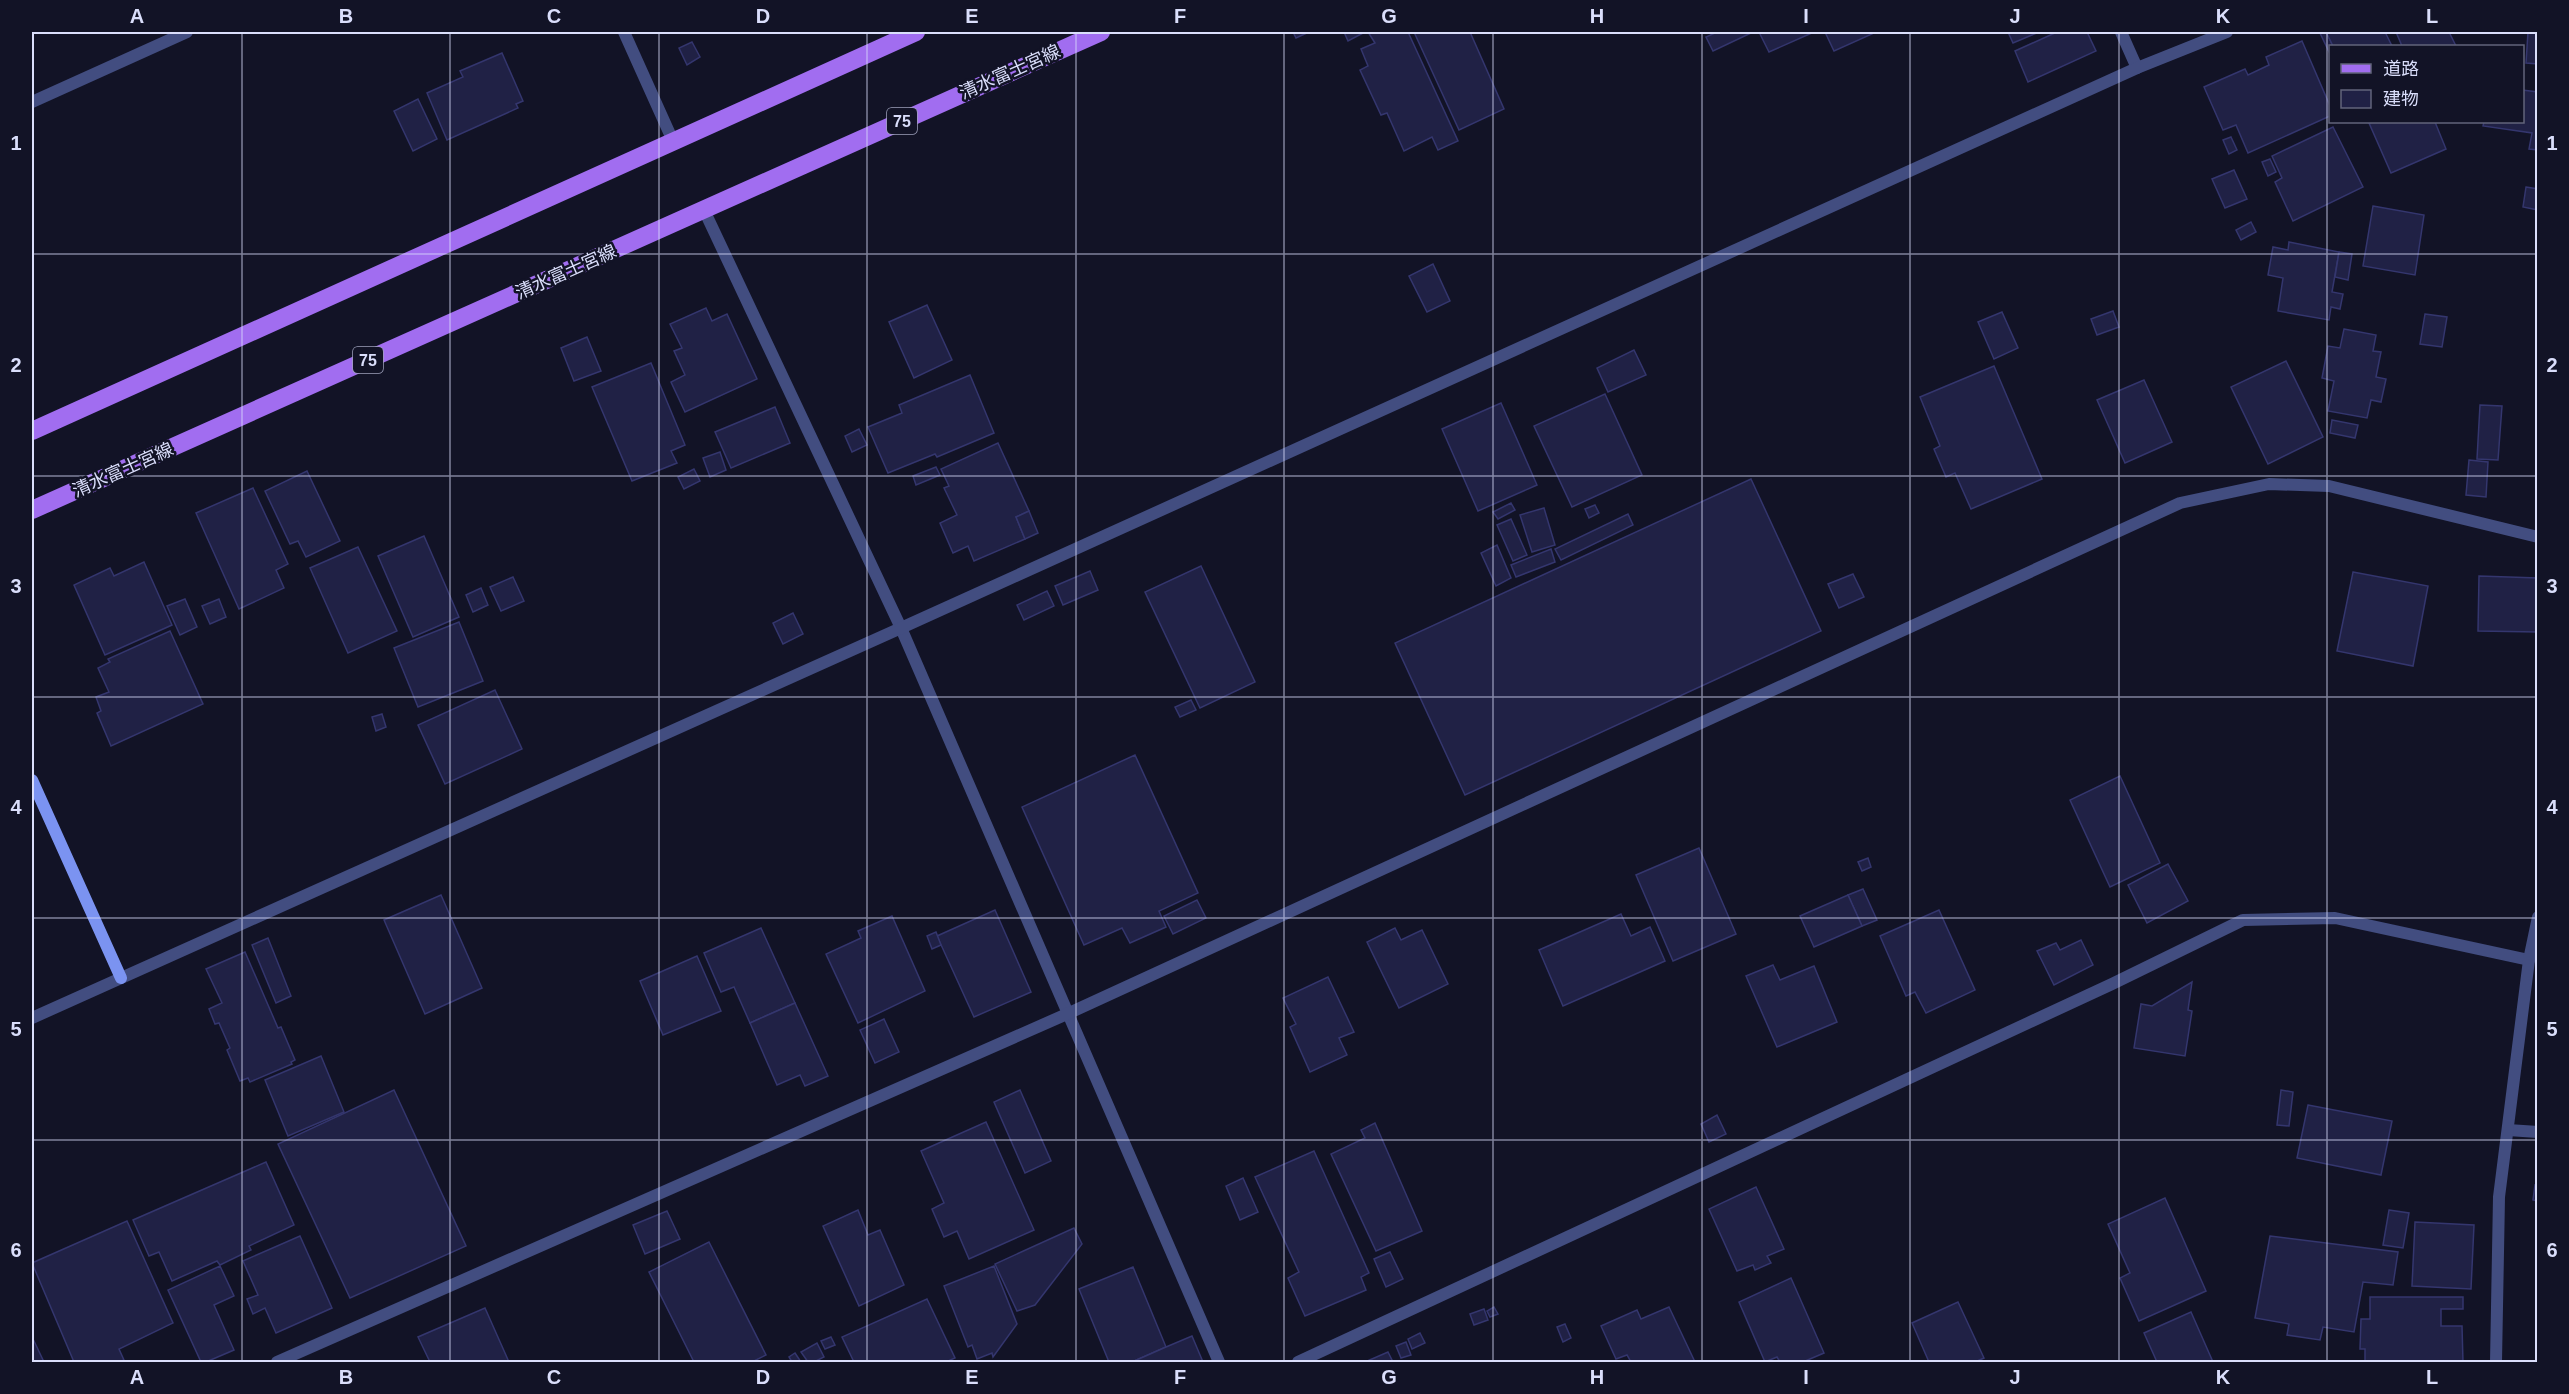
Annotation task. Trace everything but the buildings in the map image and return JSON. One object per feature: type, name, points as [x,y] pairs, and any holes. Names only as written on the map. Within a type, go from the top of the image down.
[{"type":"main road","points":[[32,431],[916,32]]},
{"type":"main road","name":"清水富士宮線","points":[[32,510],[1101,32]]},
{"type":"street","points":[[32,102],[187,32]]},
{"type":"street","points":[[624,32],[673,141]]},
{"type":"street","points":[[2121,32],[2137,68]]},
{"type":"street","points":[[32,1018],[901,628],[2137,68],[2227,32]]},
{"type":"street","points":[[704,210],[901,628],[1218,1362]]},
{"type":"street","points":[[277,1362],[1067,1014],[2180,503],[2269,484],[2329,486],[2538,537]]},
{"type":"street","points":[[32,780],[121,978]]},
{"type":"street","points":[[2496,1362],[2499,1197],[2529,960],[2536,938],[2538,917]]},
{"type":"street","points":[[1298,1362],[2090,994],[2243,920],[2335,918],[2529,960]]},
{"type":"street","points":[[2508,1130],[2538,1132]]}]
